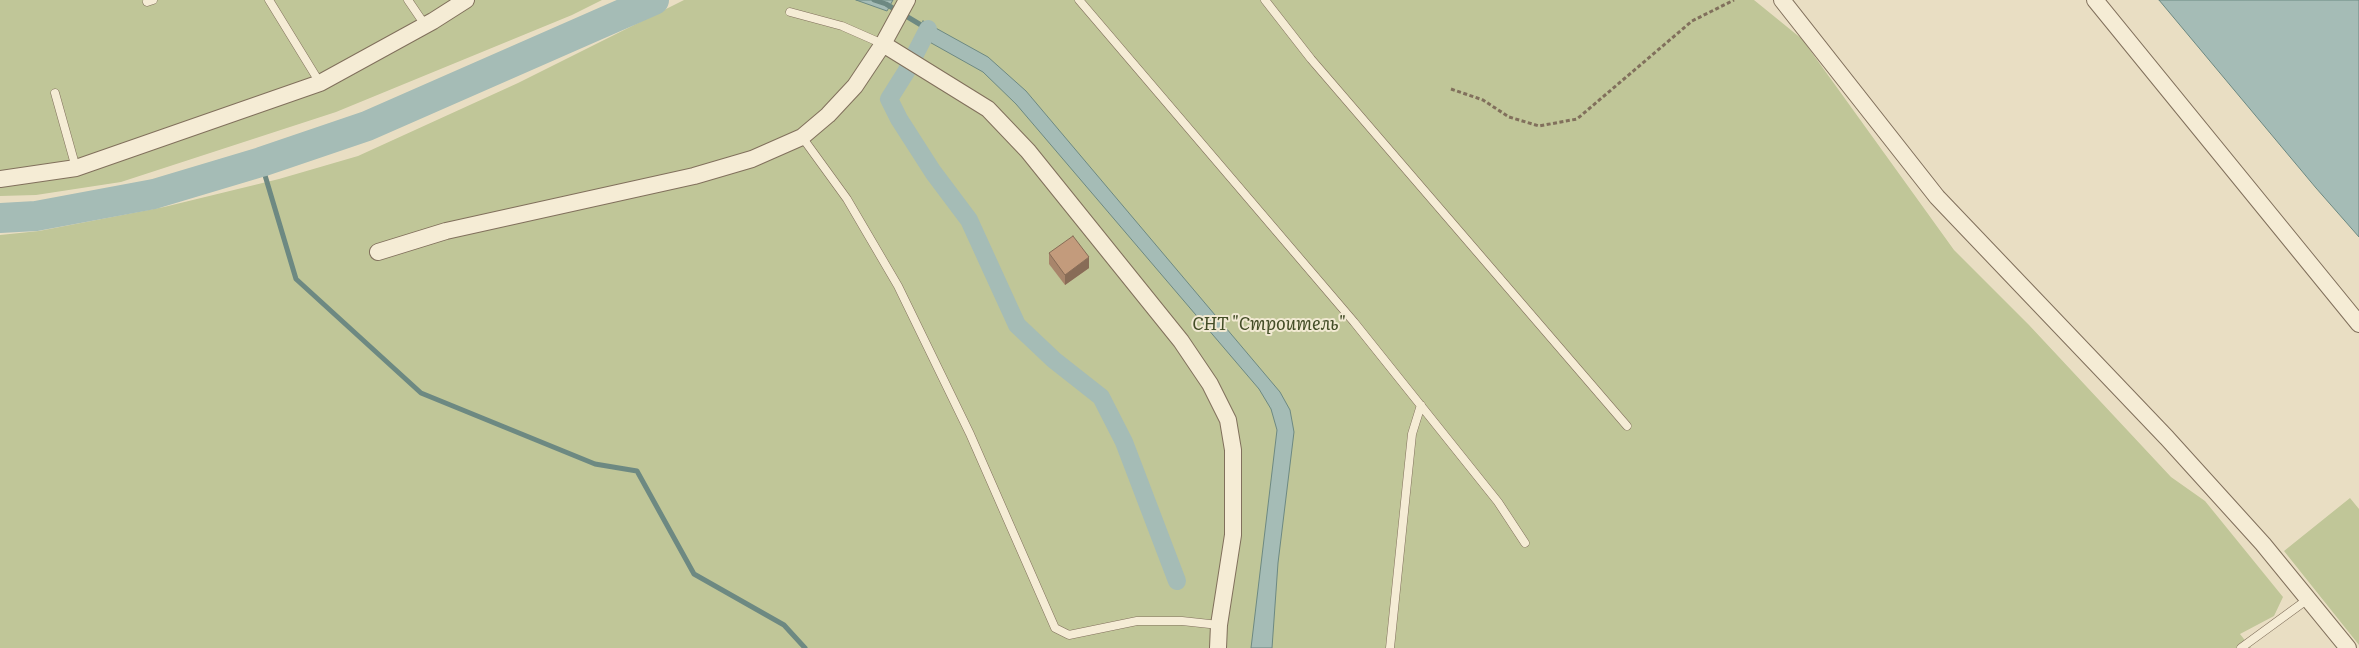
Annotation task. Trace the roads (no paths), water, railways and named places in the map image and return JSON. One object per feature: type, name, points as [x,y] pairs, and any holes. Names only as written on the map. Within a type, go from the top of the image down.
[{"type":"street","points":[[0,179],[76,168],[320,83],[466,0]]},
{"type":"street","points":[[378,252],[446,231],[694,176],[752,159],[802,137],[828,115],[855,86],[883,44],[907,0]]},
{"type":"street","points":[[1782,0],[1937,197],[2167,438],[2309,599],[2348,648]]},
{"type":"street","points":[[2095,0],[2359,324]]},
{"type":"street","points":[[883,44],[988,109],[1028,151],[1181,341],[1210,384],[1228,420],[1233,450],[1233,535],[1219,625],[1218,648]]},
{"type":"lane","points":[[269,0],[320,83]]},
{"type":"lane","points":[[408,0],[425,25]]},
{"type":"lane","points":[[1078,0],[1354,322],[1498,502],[1525,543]]},
{"type":"lane","points":[[1264,0],[1318,66],[1627,426]]},
{"type":"lane","points":[[790,12],[842,26],[883,44]]},
{"type":"lane","points":[[55,92],[76,168]]},
{"type":"lane","points":[[802,137],[847,199],[898,286],[970,434],[1055,628],[1069,635],[1136,620],[1182,621],[1219,625]]},
{"type":"lane","points":[[1390,648],[1412,434],[1421,406]]},
{"type":"lane","points":[[2241,648],[2309,599]]},
{"type":"water","points":[[856,0],[893,0],[887,11]]},
{"type":"water","points":[[2159,0],[2359,0],[2359,237],[2316,188]]},
{"type":"water","points":[[923,21],[988,57],[1026,91],[1280,392],[1290,410],[1294,432],[1278,563],[1272,648],[1251,648],[1277,430],[1271,409],[1259,389],[1016,104],[983,72],[917,35]]},
{"type":"waterway","points":[[0,218],[36,216],[154,194],[261,162],[367,126],[654,0]]},
{"type":"waterway","points":[[874,0],[886,4],[926,28]]},
{"type":"waterway","points":[[928,29],[906,72],[889,99],[899,119],[933,172],[969,220],[1017,325],[1054,360],[1101,397],[1124,442],[1177,581]]},
{"type":"waterway","points":[[261,162],[296,279],[421,393],[595,464],[637,471],[694,574],[784,625],[805,648]]},
{"type":"park label","name":"СНТ \"Строитель\"","points":[[1269,325]]}]
